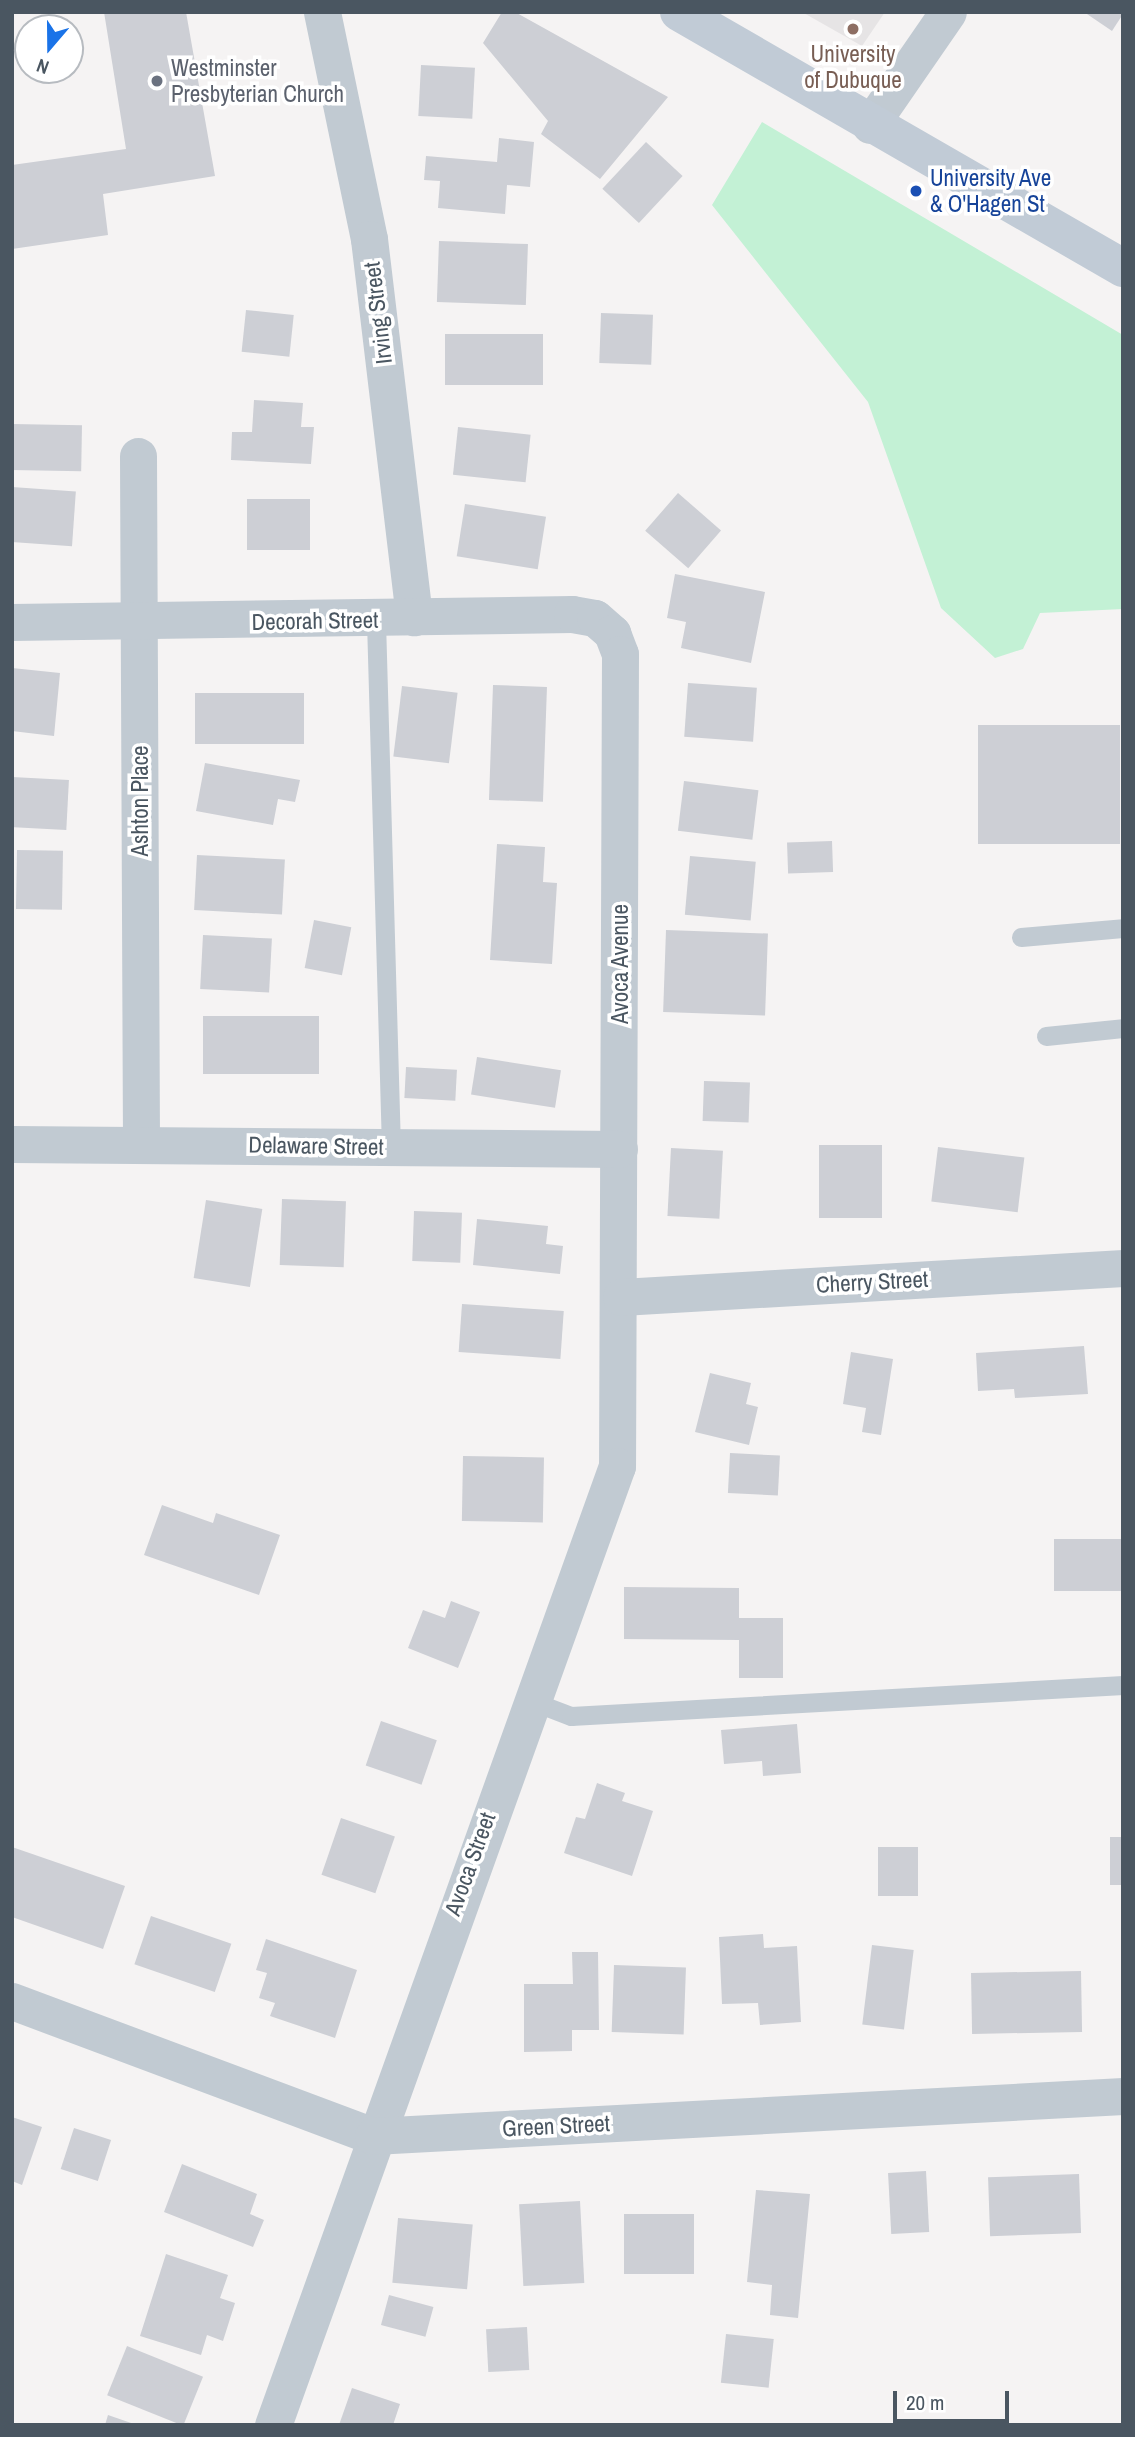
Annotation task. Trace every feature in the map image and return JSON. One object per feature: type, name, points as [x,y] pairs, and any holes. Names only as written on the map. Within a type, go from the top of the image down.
[{"type":"main road","points":[[679,12],[870,125],[1123,268]]},
{"type":"street","name":"Irving Street","points":[[322,12],[369,239],[414,617]]},
{"type":"street","points":[[870,125],[948,12]]},
{"type":"street","name":"Ashton Place","points":[[138,456],[141,1145]]},
{"type":"street","name":"Decorah Street","points":[[12,622],[139,624],[376,621],[414,617],[572,614],[595,618],[612,633]]},
{"type":"street","name":"Avoca Avenue","points":[[612,633],[622,682],[619,1149],[621,1297]]},
{"type":"street","name":"Delaware Street","points":[[12,1144],[619,1149]]},
{"type":"street","name":"Cherry Street","points":[[621,1297],[1123,1268]]},
{"type":"street","name":"Avoca Street","points":[[273,2425],[528,1700],[617,1466],[621,1297]]},
{"type":"street","name":"Green Street","points":[[12,2001],[373,2136],[1123,2096]]},
{"type":"lane","points":[[376,621],[391,1147]]},
{"type":"lane","points":[[1021,937],[1123,928]]},
{"type":"lane","points":[[1046,1036],[1123,1028]]},
{"type":"lane","points":[[528,1700],[571,1716],[1123,1685]]},
{"type":"shaded area","name":"University of Dubuque","points":[[802,12],[885,12],[862,46]]},
{"type":"green space","points":[[762,122],[1123,335],[1123,609],[1040,613],[1023,649],[995,658],[941,608],[868,402],[712,205]]},
{"type":"building","name":"Westminster Presbyterian Church","points":[[104,12],[186,12],[215,176],[103,194],[108,235],[12,249],[12,165],[126,149]]},
{"type":"building","points":[[502,12],[515,12],[668,97],[600,179],[541,134],[548,121],[483,43]]},
{"type":"building","points":[[1084,12],[1123,12],[1123,14],[1112,31]]},
{"type":"building","points":[[421,65],[475,68],[472,119],[418,116]]},
{"type":"building","points":[[499,138],[534,142],[530,187],[507,185],[505,214],[438,208],[440,181],[424,180],[426,156],[497,162]]},
{"type":"building","points":[[646,142],[683,176],[639,223],[602,189]]},
{"type":"building","points":[[439,241],[528,244],[526,305],[437,302]]},
{"type":"building","points":[[246,310],[294,315],[289,357],[242,352]]},
{"type":"building","points":[[601,313],[653,315],[651,365],[599,363]]},
{"type":"building","points":[[445,334],[543,334],[543,385],[445,385]]},
{"type":"building","points":[[254,400],[303,403],[301,427],[314,427],[311,464],[231,460],[232,432],[252,432]]},
{"type":"building","points":[[12,424],[82,425],[81,471],[12,470]]},
{"type":"building","points":[[458,427],[531,435],[526,482],[453,475]]},
{"type":"building","points":[[12,487],[76,491],[72,546],[12,542]]},
{"type":"building","points":[[678,493],[721,530],[688,568],[645,531]]},
{"type":"building","points":[[247,499],[310,499],[310,550],[247,550]]},
{"type":"building","points":[[465,504],[546,517],[538,569],[457,556]]},
{"type":"building","points":[[675,574],[765,592],[751,663],[681,648],[686,622],[667,618]]},
{"type":"building","points":[[12,668],[60,673],[54,736],[12,731]]},
{"type":"building","points":[[688,683],[757,688],[753,742],[684,737]]},
{"type":"building","points":[[493,685],[547,687],[543,802],[489,800]]},
{"type":"building","points":[[402,686],[458,693],[449,763],[393,756]]},
{"type":"building","points":[[195,693],[304,693],[304,744],[195,744]]},
{"type":"building","points":[[978,725],[1120,725],[1120,844],[978,844]]},
{"type":"building","points":[[205,763],[300,780],[295,802],[278,799],[273,825],[196,811]]},
{"type":"building","points":[[12,777],[69,780],[66,830],[12,827]]},
{"type":"building","points":[[684,781],[758,790],[752,840],[678,831]]},
{"type":"building","points":[[832,841],[833,872],[788,874],[787,843]]},
{"type":"building","points":[[497,844],[545,847],[543,882],[557,883],[552,964],[490,960]]},
{"type":"building","points":[[17,850],[63,851],[62,910],[16,909]]},
{"type":"building","points":[[197,855],[285,860],[282,915],[194,910]]},
{"type":"building","points":[[690,856],[756,862],[751,921],[685,915]]},
{"type":"building","points":[[314,920],[351,927],[342,975],[305,968]]},
{"type":"building","points":[[666,930],[768,934],[765,1016],[663,1012]]},
{"type":"building","points":[[203,935],[272,939],[269,993],[200,989]]},
{"type":"building","points":[[203,1016],[319,1016],[319,1074],[203,1074]]},
{"type":"building","points":[[477,1057],[561,1070],[555,1108],[471,1095]]},
{"type":"building","points":[[406,1067],[457,1070],[455,1101],[404,1098]]},
{"type":"building","points":[[704,1081],[750,1083],[749,1123],[703,1121]]},
{"type":"building","points":[[819,1145],[882,1145],[882,1218],[819,1218]]},
{"type":"building","points":[[938,1147],[1024,1158],[1018,1212],[931,1202]]},
{"type":"building","points":[[671,1148],[723,1151],[719,1219],[667,1216]]},
{"type":"building","points":[[282,1199],[346,1201],[344,1267],[280,1265]]},
{"type":"building","points":[[206,1200],[262,1209],[250,1287],[194,1278]]},
{"type":"building","points":[[414,1211],[462,1213],[460,1263],[412,1261]]},
{"type":"building","points":[[477,1219],[548,1226],[546,1244],[563,1246],[560,1274],[473,1265]]},
{"type":"building","points":[[462,1304],[564,1311],[560,1359],[459,1352]]},
{"type":"building","points":[[1084,1346],[1088,1394],[1015,1398],[1014,1389],[978,1391],[976,1353]]},
{"type":"building","points":[[851,1352],[893,1359],[881,1435],[862,1432],[866,1408],[843,1404]]},
{"type":"building","points":[[710,1373],[751,1383],[746,1404],[758,1407],[749,1445],[695,1432]]},
{"type":"building","points":[[730,1453],[780,1456],[778,1496],[728,1493]]},
{"type":"building","points":[[463,1456],[544,1457],[543,1522],[462,1521]]},
{"type":"building","points":[[162,1505],[213,1523],[216,1513],[280,1535],[259,1595],[144,1555]]},
{"type":"building","points":[[1054,1539],[1123,1539],[1123,1591],[1054,1591]]},
{"type":"building","points":[[624,1587],[739,1588],[739,1618],[783,1618],[783,1678],[739,1678],[739,1640],[624,1639]]},
{"type":"building","points":[[451,1601],[480,1612],[458,1668],[408,1648],[423,1610],[445,1618]]},
{"type":"building","points":[[381,1721],[437,1740],[421,1785],[366,1765]]},
{"type":"building","points":[[797,1724],[801,1773],[763,1776],[762,1761],[724,1764],[721,1730]]},
{"type":"building","points":[[597,1783],[625,1793],[622,1801],[653,1811],[632,1876],[564,1853],[576,1817],[585,1819]]},
{"type":"building","points":[[341,1818],[395,1837],[375,1893],[321,1875]]},
{"type":"building","points":[[1110,1837],[1123,1837],[1123,1885],[1110,1885]]},
{"type":"building","points":[[12,1847],[125,1886],[103,1949],[12,1917]]},
{"type":"building","points":[[878,1847],[918,1847],[918,1896],[878,1896]]},
{"type":"building","points":[[151,1916],[231,1944],[215,1992],[134,1964]]},
{"type":"building","points":[[763,1934],[764,1948],[797,1946],[801,2022],[760,2025],[758,2003],[722,2004],[719,1937]]},
{"type":"building","points":[[266,1939],[357,1970],[335,2038],[270,2016],[275,2003],[259,1998],[267,1973],[256,1970]]},
{"type":"building","points":[[872,1945],[914,1950],[904,2030],[862,2024]]},
{"type":"building","points":[[572,1952],[598,1952],[599,2030],[572,2030],[572,2051],[524,2052],[524,1984],[573,1984]]},
{"type":"building","points":[[614,1965],[686,1968],[684,2034],[612,2032]]},
{"type":"building","points":[[1081,1971],[1082,2032],[972,2034],[971,1973]]},
{"type":"building","points":[[12,2117],[42,2127],[22,2185],[12,2181]]},
{"type":"building","points":[[74,2128],[111,2140],[98,2181],[61,2169]]},
{"type":"building","points":[[182,2164],[257,2194],[250,2214],[264,2220],[253,2247],[164,2212]]},
{"type":"building","points":[[926,2171],[929,2232],[891,2234],[888,2173]]},
{"type":"building","points":[[1079,2174],[1081,2233],[990,2236],[988,2177]]},
{"type":"building","points":[[756,2190],[810,2194],[798,2318],[770,2315],[772,2285],[747,2282]]},
{"type":"building","points":[[580,2201],[584,2283],[523,2286],[519,2204]]},
{"type":"building","points":[[624,2214],[694,2214],[694,2274],[624,2274]]},
{"type":"building","points":[[398,2218],[473,2225],[467,2289],[392,2283]]},
{"type":"building","points":[[166,2254],[228,2275],[220,2298],[235,2303],[223,2341],[207,2335],[201,2355],[140,2336]]},
{"type":"building","points":[[389,2295],[433,2307],[425,2337],[381,2325]]},
{"type":"building","points":[[527,2327],[529,2370],[488,2372],[486,2329]]},
{"type":"building","points":[[726,2334],[774,2339],[769,2388],[721,2383]]},
{"type":"building","points":[[127,2346],[203,2377],[184,2425],[107,2395]]},
{"type":"building","points":[[352,2388],[400,2404],[393,2425],[339,2425]]},
{"type":"building","points":[[108,2415],[134,2424],[134,2425],[105,2425]]},
{"type":"place","name":"University of Dubuque","points":[[853,29]]},
{"type":"place","name":"Westminster Presbyterian Church","points":[[157,81]]},
{"type":"place","name":"University Ave & O'Hagen St","points":[[916,191]]}]
